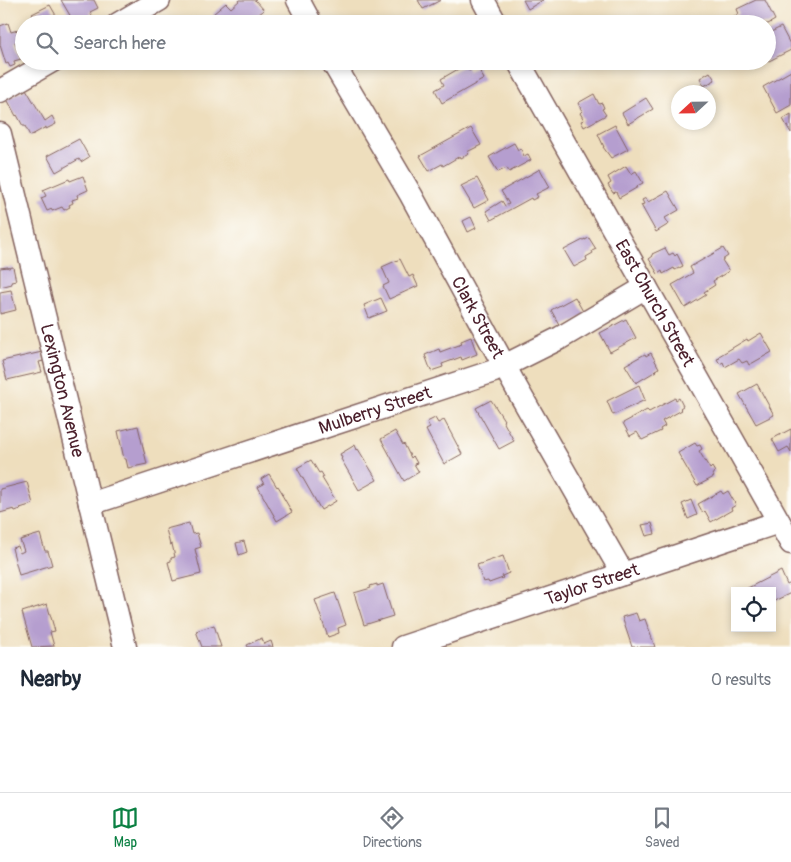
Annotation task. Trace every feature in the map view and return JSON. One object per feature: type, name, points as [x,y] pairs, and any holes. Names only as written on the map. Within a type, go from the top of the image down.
[{"type":"street","points":[[133,15],[159,0]]},
{"type":"street","points":[[298,0],[306,15]]},
{"type":"street","points":[[483,0],[491,15]]},
{"type":"street","points":[[0,91],[36,70]]},
{"type":"street","name":"Clark Street","points":[[337,70],[411,195],[623,574]]},
{"type":"street","name":"East Church Street","points":[[523,70],[791,543]]},
{"type":"street","name":"Lexington Avenue","points":[[0,136],[125,647]]},
{"type":"street","name":"Mulberry Street","points":[[90,504],[494,371],[560,338],[646,287]]},
{"type":"street","name":"Taylor Street","points":[[403,647],[779,522]]},
{"type":"building","points":[[61,0],[94,0],[98,8],[90,12],[92,15],[70,15]]},
{"type":"building","points":[[240,0],[255,0],[264,10],[258,15],[213,14],[226,3],[231,8]]},
{"type":"building","points":[[418,0],[441,0],[423,9]]},
{"type":"building","points":[[523,0],[543,0],[528,9]]},
{"type":"building","points":[[756,0],[765,0],[772,15],[737,15],[739,14],[737,9]]},
{"type":"building","points":[[50,5],[56,15],[32,15]]},
{"type":"building","points":[[8,23],[11,32],[15,31],[15,65],[10,67],[8,63],[6,64],[0,45],[0,26]]},
{"type":"building","points":[[781,27],[791,46],[791,50],[776,58],[776,30]]},
{"type":"building","points":[[456,70],[479,70],[484,79],[442,103],[435,90],[444,85],[441,79]]},
{"type":"building","points":[[791,71],[791,105],[777,113],[763,87]]},
{"type":"building","points":[[710,72],[715,80],[704,85],[700,78]]},
{"type":"building","points":[[26,89],[45,121],[52,116],[56,124],[30,136],[7,99]]},
{"type":"building","points":[[594,94],[599,104],[602,103],[604,108],[602,109],[606,115],[584,127],[581,121],[584,120],[580,113],[582,111],[578,103]]},
{"type":"building","points":[[646,98],[653,109],[628,124],[622,113]]},
{"type":"building","points":[[791,114],[791,133],[783,119]]},
{"type":"building","points":[[615,125],[628,149],[611,158],[603,147],[598,134]]},
{"type":"building","points":[[471,128],[481,145],[467,152],[469,154],[461,158],[460,156],[443,166],[442,164],[429,171],[420,156]]},
{"type":"building","points":[[79,139],[89,157],[81,162],[79,159],[56,172],[47,156]]},
{"type":"building","points":[[514,143],[518,150],[521,149],[524,156],[528,154],[531,160],[509,172],[507,168],[498,172],[489,157]]},
{"type":"building","points":[[626,166],[631,174],[636,171],[643,183],[619,198],[616,192],[613,193],[608,185],[611,183],[608,177]]},
{"type":"building","points":[[540,169],[550,187],[536,194],[538,197],[532,200],[531,198],[491,220],[486,211],[502,201],[505,206],[509,204],[501,191]]},
{"type":"building","points":[[83,176],[88,190],[77,195],[78,198],[72,200],[73,203],[69,205],[70,207],[64,210],[62,207],[47,211],[41,198],[46,196],[43,190],[69,179],[70,181]]},
{"type":"building","points":[[477,178],[489,200],[474,208],[461,186]]},
{"type":"building","points":[[668,191],[679,210],[665,218],[669,224],[656,232],[641,205],[644,204],[642,200],[646,198],[648,202]]},
{"type":"building","points":[[471,217],[476,228],[468,232],[463,221]]},
{"type":"building","points":[[589,238],[596,249],[586,257],[587,260],[574,267],[564,250]]},
{"type":"building","points":[[665,248],[669,255],[673,253],[675,256],[677,254],[683,266],[663,274],[662,271],[658,274],[649,259],[653,256],[652,254]]},
{"type":"building","points":[[723,248],[728,256],[722,260],[729,271],[713,281],[715,285],[704,292],[706,295],[685,308],[672,285],[693,273],[690,267]]},
{"type":"building","points":[[400,259],[409,277],[413,275],[418,286],[389,299],[383,286],[389,283],[382,267]]},
{"type":"building","points":[[13,267],[16,281],[0,287],[0,268]]},
{"type":"building","points":[[11,290],[16,310],[0,314],[0,292]]},
{"type":"building","points":[[575,297],[585,315],[561,328],[551,310]]},
{"type":"building","points":[[381,298],[387,311],[369,318],[364,305]]},
{"type":"building","points":[[626,319],[636,338],[610,352],[600,333]]},
{"type":"building","points":[[761,333],[772,352],[749,365],[747,361],[742,363],[739,359],[725,367],[723,362],[720,364],[717,359],[720,358],[719,356]]},
{"type":"building","points":[[471,337],[477,354],[462,360],[461,357],[442,364],[443,367],[431,371],[425,355],[439,349],[440,352],[462,344],[461,341]]},
{"type":"building","points":[[42,352],[44,361],[39,362],[42,372],[7,380],[2,361]]},
{"type":"building","points":[[651,353],[659,368],[636,383],[625,365],[645,354],[646,356]]},
{"type":"building","points":[[757,384],[774,415],[756,424],[739,394]]},
{"type":"building","points":[[639,385],[645,400],[613,415],[607,401]]},
{"type":"building","points":[[675,398],[676,400],[679,398],[683,406],[680,408],[682,410],[662,421],[665,426],[660,429],[661,431],[642,440],[637,432],[630,436],[623,423]]},
{"type":"building","points":[[491,400],[504,420],[514,441],[499,449],[476,408]]},
{"type":"building","points":[[435,418],[438,423],[444,420],[462,454],[444,464],[426,430],[430,428],[427,422]]},
{"type":"building","points":[[138,426],[147,464],[128,468],[126,459],[124,459],[118,431]]},
{"type":"building","points":[[791,429],[791,452],[788,447],[779,452],[772,439]]},
{"type":"building","points":[[395,431],[411,458],[413,456],[417,463],[414,464],[419,472],[404,481],[381,439]]},
{"type":"building","points":[[695,443],[697,446],[700,445],[702,449],[699,451],[710,469],[712,467],[715,472],[712,474],[714,477],[697,486],[678,453]]},
{"type":"building","points":[[355,445],[377,480],[359,490],[340,454]]},
{"type":"building","points":[[311,460],[319,473],[321,472],[324,477],[322,478],[336,501],[321,510],[297,468]]},
{"type":"building","points":[[269,474],[283,494],[292,512],[277,521],[258,487],[264,484],[261,479]]},
{"type":"building","points":[[27,482],[33,504],[15,511],[14,509],[0,513],[0,489]]},
{"type":"building","points":[[721,491],[723,494],[728,491],[736,505],[731,508],[732,510],[711,522],[705,511],[703,513],[698,504]]},
{"type":"building","points":[[691,500],[697,515],[688,519],[682,504]]},
{"type":"building","points":[[189,523],[192,534],[197,533],[201,547],[195,549],[201,574],[173,581],[168,562],[171,561],[171,558],[175,557],[166,529]]},
{"type":"building","points":[[652,523],[655,534],[646,536],[642,525]]},
{"type":"building","points":[[40,534],[52,565],[19,575],[12,548],[18,546],[20,553],[24,551],[20,540]]},
{"type":"building","points":[[244,541],[247,552],[239,555],[236,543]]},
{"type":"building","points":[[503,556],[509,573],[502,576],[503,578],[489,583],[488,581],[483,582],[477,565]]},
{"type":"building","points":[[781,571],[787,585],[791,583],[791,593],[776,600],[776,587],[750,587]]},
{"type":"building","points":[[377,584],[377,586],[383,584],[393,616],[364,625],[354,593],[371,588],[370,586]]},
{"type":"building","points":[[335,593],[346,625],[338,628],[339,633],[328,637],[315,600]]},
{"type":"building","points":[[47,604],[55,631],[50,632],[54,646],[32,647],[22,612]]},
{"type":"building","points":[[636,613],[639,621],[645,619],[655,647],[632,647],[622,617]]},
{"type":"building","points":[[214,625],[221,647],[202,647],[196,631]]},
{"type":"building","points":[[262,638],[264,644],[271,641],[273,647],[248,647],[247,645]]}]
